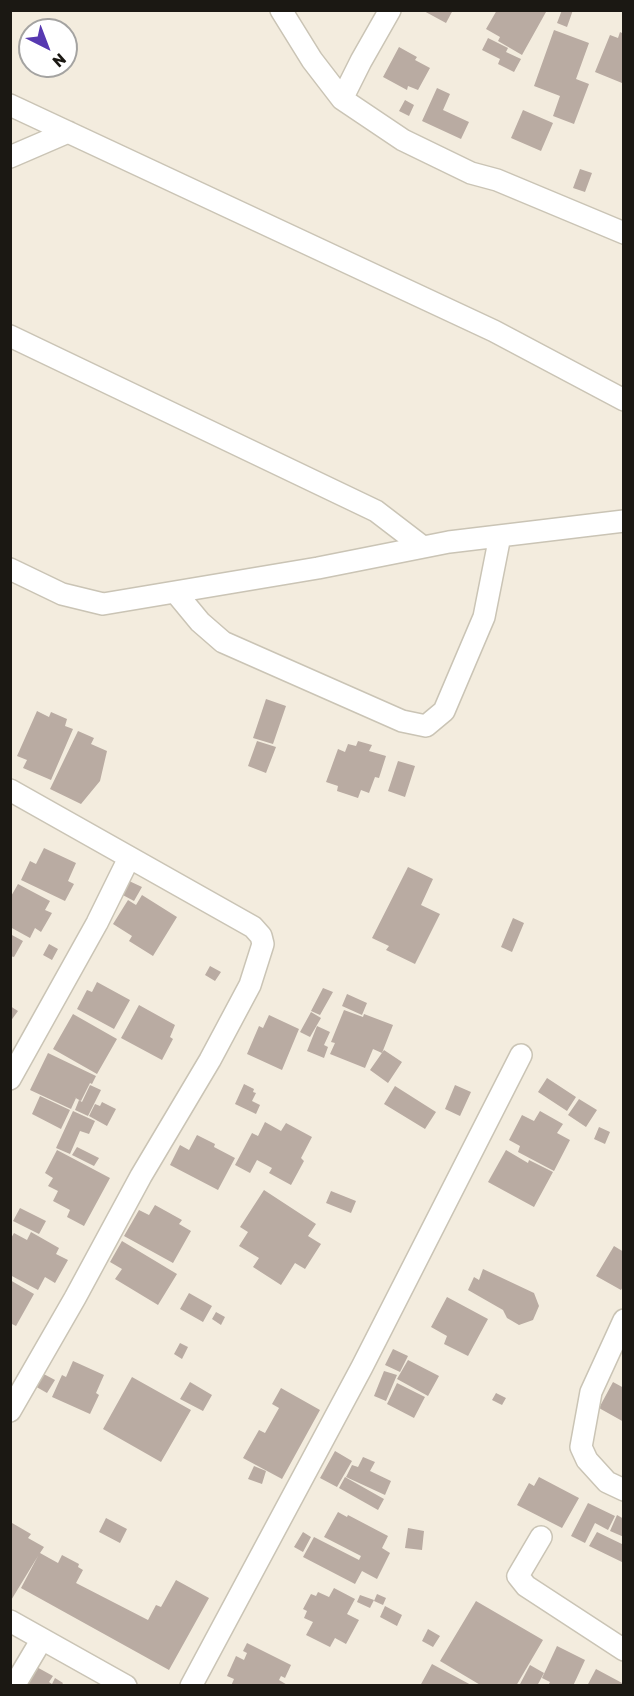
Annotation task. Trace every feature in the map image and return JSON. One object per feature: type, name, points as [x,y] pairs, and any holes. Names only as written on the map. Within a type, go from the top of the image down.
[{"type":"street","points":[[281,10],[312,60],[342,99],[403,140],[471,173],[497,180],[624,234]]},
{"type":"street","points":[[342,99],[390,10]]},
{"type":"street","points":[[10,105],[494,332],[624,400]]},
{"type":"street","points":[[10,157],[68,132]]},
{"type":"street","points":[[10,336],[376,511],[423,547]]},
{"type":"street","points":[[10,569],[62,594],[103,604],[177,593],[423,547],[624,521]]},
{"type":"street","points":[[177,593],[200,622],[223,642],[402,721],[426,726],[444,711],[484,617],[500,536]]},
{"type":"street","points":[[10,790],[253,927],[261,936],[263,944],[250,985],[210,1060],[141,1176],[10,1411]]},
{"type":"street","points":[[10,1079],[97,923],[129,858]]},
{"type":"street","points":[[191,1686],[356,1377],[522,1055]]},
{"type":"street","points":[[624,1320],[591,1392],[581,1447],[587,1460],[607,1482],[624,1490]]},
{"type":"street","points":[[541,1537],[518,1576],[526,1586],[624,1650]]},
{"type":"street","points":[[10,1621],[126,1686]]},
{"type":"street","points":[[14,1686],[42,1639]]},
{"type":"building","points":[[422,10],[453,10],[446,23]]},
{"type":"building","points":[[497,10],[546,12],[522,55],[498,41],[500,37],[486,29]]},
{"type":"building","points":[[562,10],[573,10],[567,27],[557,23]]},
{"type":"building","points":[[554,30],[589,43],[576,79],[589,84],[574,124],[553,116],[560,96],[534,86]]},
{"type":"building","points":[[620,32],[624,34],[624,79],[622,83],[595,72],[610,35],[618,38]]},
{"type":"building","points":[[488,38],[508,48],[506,52],[521,59],[514,72],[498,64],[500,59],[482,50]]},
{"type":"building","points":[[399,47],[417,57],[415,60],[430,68],[418,90],[408,86],[407,90],[383,77]]},
{"type":"building","points":[[437,88],[450,94],[443,110],[469,122],[461,139],[422,121]]},
{"type":"building","points":[[405,100],[414,105],[409,116],[399,111]]},
{"type":"building","points":[[523,110],[553,123],[541,151],[511,138]]},
{"type":"building","points":[[580,169],[592,173],[585,192],[573,188]]},
{"type":"building","points":[[266,699],[286,706],[273,744],[253,738]]},
{"type":"building","points":[[37,711],[49,717],[51,712],[67,719],[65,726],[73,729],[51,780],[23,768],[27,760],[17,756]]},
{"type":"building","points":[[78,731],[94,738],[91,744],[107,751],[100,781],[81,804],[50,789]]},
{"type":"building","points":[[257,741],[276,747],[266,773],[248,766]]},
{"type":"building","points":[[358,741],[372,745],[369,751],[386,756],[379,778],[375,777],[369,793],[361,790],[358,798],[337,791],[338,786],[326,782],[338,749],[345,752],[348,744],[356,746]]},
{"type":"building","points":[[398,761],[415,766],[405,797],[388,791]]},
{"type":"building","points":[[44,848],[76,863],[68,881],[74,884],[65,901],[21,880],[30,861],[36,864]]},
{"type":"building","points":[[408,867],[433,879],[421,905],[440,914],[415,964],[386,950],[389,946],[372,938]]},
{"type":"building","points":[[127,880],[142,887],[134,901],[119,893]]},
{"type":"building","points":[[18,884],[50,901],[45,910],[52,913],[41,932],[35,928],[30,938],[10,927],[10,898]]},
{"type":"building","points":[[142,895],[177,917],[153,956],[129,941],[132,936],[113,924],[128,900],[136,905]]},
{"type":"building","points":[[513,918],[524,923],[512,952],[501,947]]},
{"type":"building","points":[[10,934],[23,941],[14,957],[10,956]]},
{"type":"building","points":[[49,944],[58,949],[52,960],[43,955]]},
{"type":"building","points":[[210,966],[221,972],[215,981],[205,975]]},
{"type":"building","points":[[97,982],[130,1000],[114,1029],[77,1009],[87,990],[92,992]]},
{"type":"building","points":[[323,988],[333,992],[320,1015],[311,1011]]},
{"type":"building","points":[[347,994],[367,1003],[362,1015],[342,1006]]},
{"type":"building","points":[[139,1005],[175,1025],[170,1037],[173,1039],[162,1060],[121,1038]]},
{"type":"building","points":[[10,1006],[18,1011],[10,1022]]},
{"type":"building","points":[[344,1010],[363,1017],[364,1014],[393,1025],[382,1053],[373,1049],[365,1068],[330,1054],[335,1043],[331,1042]]},
{"type":"building","points":[[311,1012],[321,1018],[310,1037],[300,1032]]},
{"type":"building","points":[[73,1014],[117,1039],[97,1074],[53,1049]]},
{"type":"building","points":[[269,1015],[299,1029],[282,1070],[247,1054],[259,1026],[263,1028]]},
{"type":"building","points":[[317,1026],[330,1032],[324,1045],[328,1047],[324,1058],[307,1051]]},
{"type":"building","points":[[384,1050],[402,1062],[388,1083],[370,1070]]},
{"type":"building","points":[[48,1053],[96,1076],[81,1101],[76,1098],[71,1109],[30,1090]]},
{"type":"building","points":[[547,1078],[576,1097],[567,1111],[538,1092]]},
{"type":"building","points":[[244,1084],[254,1089],[253,1092],[256,1093],[252,1101],[260,1105],[256,1114],[235,1104]]},
{"type":"building","points":[[90,1085],[101,1090],[88,1116],[75,1110],[79,1100],[82,1102]]},
{"type":"building","points":[[455,1085],[471,1092],[460,1116],[445,1109]]},
{"type":"building","points":[[395,1086],[436,1112],[425,1129],[384,1104]]},
{"type":"building","points":[[40,1096],[70,1110],[61,1129],[32,1114]]},
{"type":"building","points":[[579,1099],[597,1110],[586,1127],[568,1115]]},
{"type":"building","points":[[102,1102],[116,1109],[107,1126],[89,1116],[95,1104],[100,1106]]},
{"type":"building","points":[[73,1111],[95,1121],[89,1134],[80,1131],[70,1154],[56,1148]]},
{"type":"building","points":[[540,1111],[563,1124],[557,1133],[570,1140],[554,1171],[518,1152],[520,1146],[509,1140],[522,1115],[534,1121]]},
{"type":"building","points":[[265,1122],[281,1131],[286,1123],[312,1137],[301,1158],[304,1161],[291,1185],[269,1173],[272,1168],[257,1160],[250,1173],[235,1165],[252,1133],[258,1136]]},
{"type":"building","points":[[599,1127],[610,1132],[605,1144],[594,1139]]},
{"type":"building","points":[[197,1135],[235,1158],[218,1190],[170,1165],[180,1145],[189,1150]]},
{"type":"building","points":[[77,1147],[99,1158],[94,1166],[72,1155]]},
{"type":"building","points":[[57,1150],[110,1178],[84,1226],[67,1217],[70,1210],[53,1201],[58,1191],[48,1186],[53,1178],[45,1173]]},
{"type":"building","points":[[506,1150],[528,1163],[529,1160],[553,1172],[534,1207],[488,1182]]},
{"type":"building","points":[[264,1190],[316,1224],[308,1236],[321,1244],[305,1269],[295,1263],[281,1285],[253,1267],[259,1258],[239,1246],[248,1232],[240,1227]]},
{"type":"building","points":[[331,1191],[356,1201],[351,1213],[326,1203]]},
{"type":"building","points":[[155,1205],[182,1220],[179,1224],[191,1231],[173,1263],[124,1236],[139,1210],[149,1215]]},
{"type":"building","points":[[20,1208],[46,1221],[39,1234],[13,1221]]},
{"type":"building","points":[[31,1232],[59,1248],[56,1254],[68,1260],[55,1283],[45,1277],[38,1290],[10,1275],[10,1240],[14,1233],[27,1240]]},
{"type":"building","points":[[122,1241],[177,1274],[158,1305],[115,1279],[122,1269],[110,1262]]},
{"type":"building","points":[[614,1246],[624,1252],[624,1285],[621,1290],[596,1276]]},
{"type":"building","points":[[483,1269],[534,1293],[539,1306],[533,1320],[519,1325],[507,1318],[503,1310],[468,1290],[474,1277],[479,1280]]},
{"type":"building","points":[[10,1280],[34,1294],[16,1326],[10,1323]]},
{"type":"building","points":[[189,1293],[212,1306],[203,1322],[180,1309]]},
{"type":"building","points":[[447,1297],[488,1319],[468,1356],[444,1344],[447,1336],[431,1327]]},
{"type":"building","points":[[216,1312],[225,1317],[221,1325],[212,1319]]},
{"type":"building","points":[[180,1343],[188,1347],[182,1359],[174,1354]]},
{"type":"building","points":[[393,1349],[408,1356],[400,1372],[385,1365]]},
{"type":"building","points":[[408,1360],[439,1376],[428,1396],[397,1379]]},
{"type":"building","points":[[73,1361],[104,1375],[96,1393],[99,1395],[90,1414],[52,1397],[62,1375],[66,1377]]},
{"type":"building","points":[[384,1371],[397,1375],[386,1401],[374,1396]]},
{"type":"building","points":[[40,1372],[55,1380],[47,1393],[33,1385]]},
{"type":"building","points":[[132,1377],[191,1410],[161,1462],[103,1429]]},
{"type":"building","points":[[190,1382],[212,1395],[203,1411],[180,1399]]},
{"type":"building","points":[[613,1382],[624,1388],[624,1422],[599,1408]]},
{"type":"building","points":[[397,1383],[425,1397],[414,1418],[387,1404]]},
{"type":"building","points":[[281,1388],[320,1410],[282,1479],[243,1458],[259,1430],[265,1433],[279,1408],[272,1404]]},
{"type":"building","points":[[496,1393],[506,1398],[502,1405],[492,1400]]},
{"type":"building","points":[[335,1451],[352,1461],[337,1487],[320,1478]]},
{"type":"building","points":[[363,1457],[375,1462],[370,1471],[391,1481],[385,1495],[346,1477],[352,1465],[358,1467]]},
{"type":"building","points":[[254,1466],[266,1471],[262,1484],[248,1479]]},
{"type":"building","points":[[345,1477],[384,1499],[378,1510],[339,1488]]},
{"type":"building","points":[[539,1477],[579,1498],[562,1528],[517,1505],[529,1483],[534,1486]]},
{"type":"building","points":[[588,1503],[615,1516],[608,1530],[595,1523],[585,1543],[571,1536]]},
{"type":"building","points":[[338,1512],[388,1536],[382,1548],[390,1553],[377,1579],[362,1571],[355,1584],[303,1557],[314,1537],[359,1560],[361,1556],[324,1537]]},
{"type":"building","points":[[617,1515],[624,1519],[624,1537],[610,1531]]},
{"type":"building","points":[[106,1518],[127,1529],[120,1543],[99,1532]]},
{"type":"building","points":[[12,1523],[31,1534],[28,1538],[44,1547],[40,1553],[58,1563],[62,1555],[79,1564],[78,1567],[83,1570],[76,1583],[148,1620],[156,1605],[161,1607],[176,1580],[209,1598],[169,1670],[21,1588],[38,1556],[10,1602],[10,1526]]},
{"type":"building","points":[[408,1528],[424,1531],[422,1550],[405,1548]]},
{"type":"building","points":[[303,1532],[311,1537],[303,1552],[294,1547]]},
{"type":"building","points":[[597,1532],[624,1545],[624,1563],[589,1546]]},
{"type":"building","points":[[334,1588],[355,1599],[347,1614],[359,1620],[346,1644],[335,1638],[330,1647],[306,1635],[313,1622],[304,1618],[307,1611],[303,1609],[311,1594],[316,1596],[318,1592],[329,1597]]},
{"type":"building","points":[[377,1594],[386,1598],[383,1605],[374,1601]]},
{"type":"building","points":[[360,1595],[374,1600],[370,1608],[357,1602]]},
{"type":"building","points":[[476,1601],[543,1640],[516,1686],[482,1686],[440,1661]]},
{"type":"building","points":[[385,1606],[402,1615],[397,1626],[380,1617]]},
{"type":"building","points":[[428,1629],[440,1636],[433,1647],[422,1641]]},
{"type":"building","points":[[247,1643],[291,1665],[285,1678],[281,1676],[279,1680],[289,1686],[231,1686],[234,1679],[227,1676],[236,1656],[244,1660],[247,1653],[243,1651]]},
{"type":"building","points":[[557,1646],[585,1660],[573,1686],[548,1686],[550,1682],[542,1678]]},
{"type":"building","points":[[432,1664],[473,1686],[420,1686]]},
{"type":"building","points":[[33,1665],[53,1676],[49,1682],[52,1684],[55,1678],[63,1683],[61,1686],[21,1686]]},
{"type":"building","points":[[530,1665],[544,1673],[537,1686],[519,1686]]},
{"type":"building","points":[[596,1669],[624,1684],[624,1686],[587,1686]]}]
